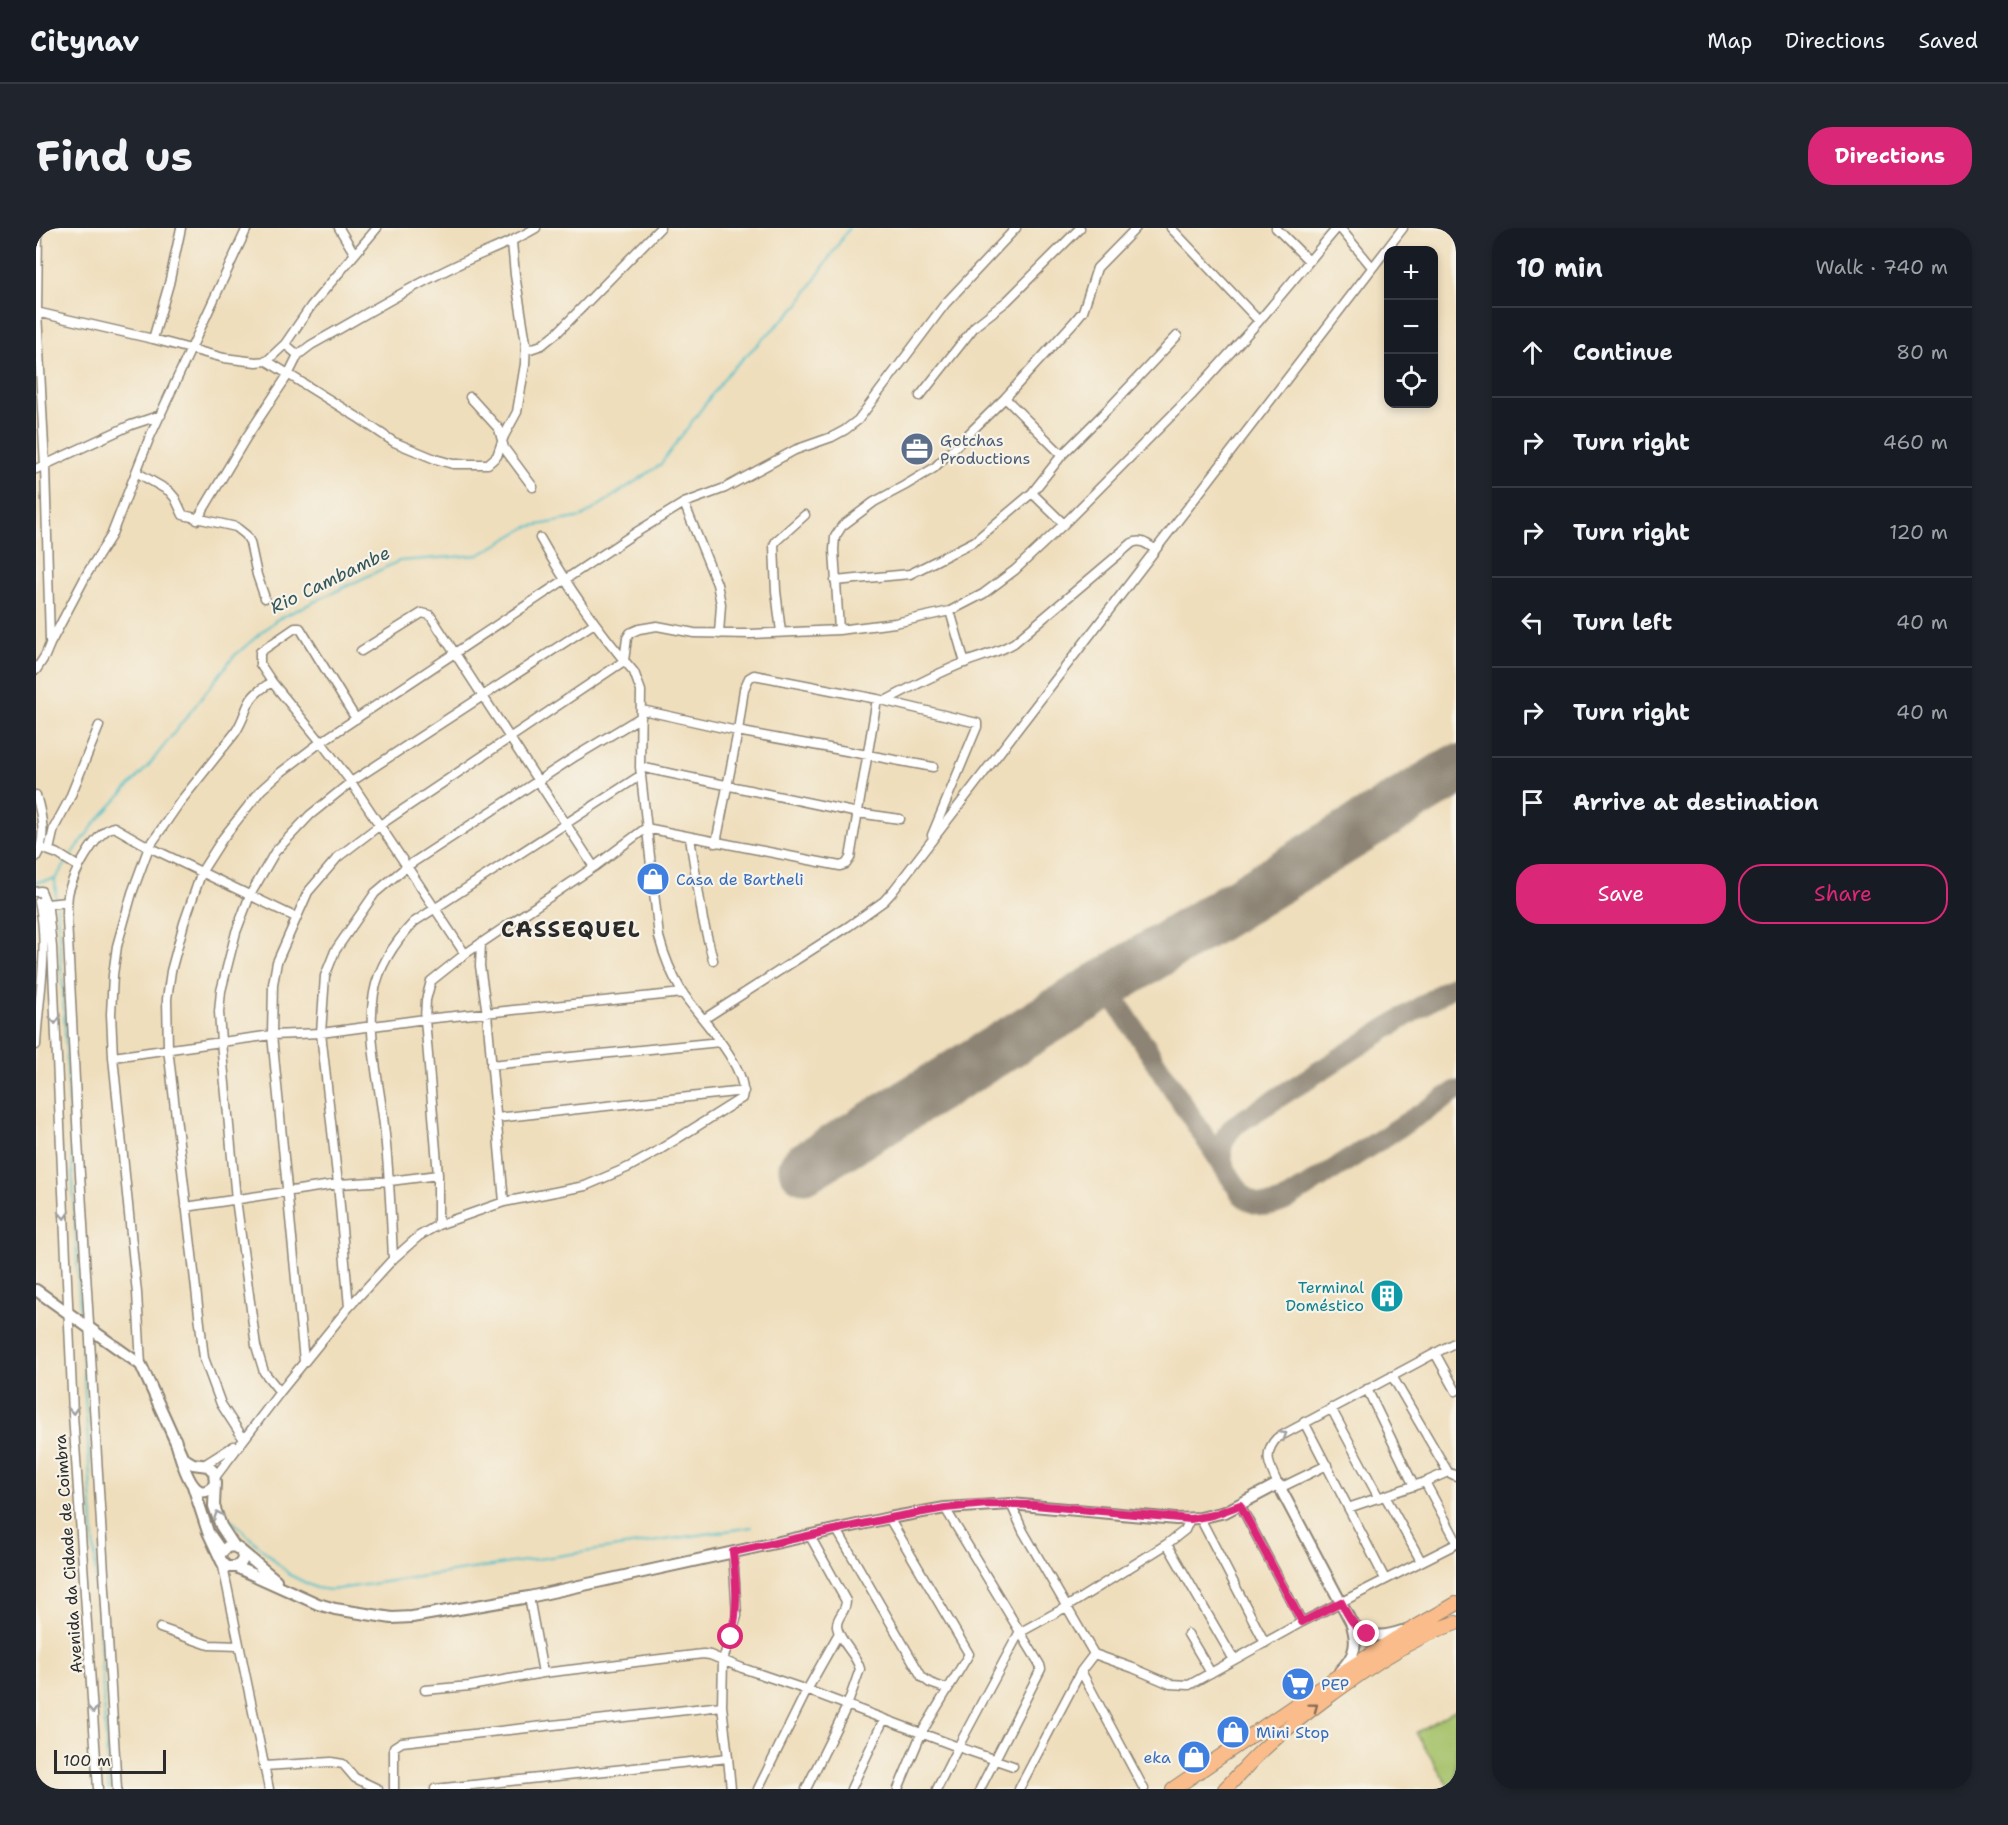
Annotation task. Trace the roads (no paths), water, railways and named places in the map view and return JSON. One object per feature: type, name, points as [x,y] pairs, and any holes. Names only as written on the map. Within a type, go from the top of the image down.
[{"type":"main road","points":[[1173,1789],[1325,1684],[1455,1605]]},
{"type":"main road","points":[[1226,1787],[1278,1736],[1344,1685],[1378,1661],[1422,1636],[1456,1623]]},
{"type":"main road","points":[[1187,1789],[1195,1778],[1216,1760]]},
{"type":"street","points":[[38,228],[40,467],[50,644]]},
{"type":"street","points":[[153,339],[169,284],[181,228]]},
{"type":"street","points":[[36,670],[83,580],[111,536],[149,439],[247,228]]},
{"type":"street","points":[[339,228],[354,253]]},
{"type":"street","points":[[37,312],[224,358],[267,361],[285,344],[311,306],[377,228]]},
{"type":"street","points":[[196,520],[288,375],[298,355],[311,345],[400,294],[457,264],[512,242],[536,228]]},
{"type":"street","points":[[527,350],[542,345],[558,332],[660,228]]},
{"type":"street","points":[[241,1441],[221,1404],[204,1358],[168,1048],[167,999],[171,971],[202,871],[223,838],[261,790],[321,742],[635,532],[684,503],[724,488],[795,450],[845,430],[858,420],[945,304],[1016,228]]},
{"type":"street","points":[[920,396],[975,326],[1007,301],[1080,228]]},
{"type":"street","points":[[839,630],[835,580],[835,537],[842,526],[873,502],[934,468],[1005,398],[1083,311],[1097,268],[1136,228]]},
{"type":"street","points":[[1171,228],[1259,321]]},
{"type":"street","points":[[1276,228],[1309,261]]},
{"type":"street","points":[[304,1361],[272,1035],[273,984],[277,962],[295,917],[308,892],[338,857],[380,825],[624,661],[627,638],[630,633],[639,629],[657,626],[676,631],[719,634],[839,630],[895,623],[950,611],[983,594],[1015,570],[1064,524],[1191,396],[1339,228],[1372,267]]},
{"type":"street","points":[[704,1019],[840,933],[879,905],[893,891],[1403,228]]},
{"type":"street","points":[[267,361],[394,442],[435,459],[464,465],[488,464],[497,456],[517,412],[527,350],[512,242]]},
{"type":"street","points":[[835,580],[883,578],[910,574],[975,541],[1032,493],[1062,455],[1177,336]]},
{"type":"street","points":[[285,344],[298,355]]},
{"type":"street","points":[[470,397],[499,429],[504,448],[533,487]]},
{"type":"street","points":[[1005,398],[1062,455]]},
{"type":"street","points":[[40,467],[131,425],[161,415]]},
{"type":"street","points":[[136,472],[169,491],[183,515],[196,520],[236,527],[246,535],[250,542],[265,598]]},
{"type":"street","points":[[1032,493],[1064,524]]},
{"type":"street","points":[[684,503],[717,584],[721,604],[719,634]]},
{"type":"street","points":[[781,632],[774,545],[805,515]]},
{"type":"street","points":[[241,1441],[192,1470],[190,1478],[192,1485],[200,1491],[208,1490],[214,1484],[215,1478],[241,1441],[304,1361],[393,1259],[419,1236],[438,1225],[504,1202],[585,1186],[629,1167],[742,1098],[743,1082],[720,1042],[683,993],[666,960],[659,936],[641,771],[641,691],[638,680],[593,624],[540,538]]},
{"type":"street","points":[[881,700],[965,663],[1003,650],[1132,543],[1143,542],[1155,549]]},
{"type":"street","points":[[950,611],[965,663]]},
{"type":"street","points":[[361,651],[422,612],[430,615],[594,867]]},
{"type":"street","points":[[280,1392],[264,1372],[256,1346],[236,1199],[219,1012],[221,992],[236,932],[250,895],[275,852],[310,815],[351,782],[593,624]]},
{"type":"street","points":[[356,719],[298,628],[294,628],[260,652],[260,663],[272,682],[351,782],[465,954]]},
{"type":"street","points":[[716,843],[744,689],[748,678],[754,675],[881,700],[974,722],[978,725],[927,846]]},
{"type":"street","points":[[230,1566],[243,1560],[222,1526],[214,1506],[215,1478],[211,1468],[183,1458],[141,1365],[137,1293],[113,1057],[111,1014],[117,946],[132,893],[149,847],[180,802],[235,734],[252,697],[272,682]]},
{"type":"street","points":[[438,1225],[438,1175],[425,1019],[426,1000],[431,981],[465,954],[594,867],[646,828],[840,866],[846,864],[850,858],[868,756],[881,700]]},
{"type":"street","points":[[349,1307],[321,1033],[325,976],[336,951],[375,893],[406,867],[641,713],[933,767]]},
{"type":"street","points":[[49,851],[54,828],[69,800],[99,726]]},
{"type":"street","points":[[393,1259],[390,1181],[372,1027],[374,992],[384,962],[414,922],[641,771],[728,785],[858,813],[900,819]]},
{"type":"street","points":[[36,795],[49,851],[77,865]]},
{"type":"street","points":[[42,900],[65,903],[77,865],[104,832],[114,827],[149,847],[295,917]]},
{"type":"street","points":[[690,838],[713,960]]},
{"type":"street","points":[[36,857],[49,851]]},
{"type":"street","points":[[36,882],[42,900],[44,925],[36,1045]]},
{"type":"street","name":"Avenida da Cidade de Coimbra","points":[[42,900],[52,947],[71,1314],[73,1414],[98,1789]]},
{"type":"street","name":"Avenida da Cidade de Coimbra","points":[[65,903],[117,1789]]},
{"type":"street","points":[[481,943],[480,966],[487,1014],[504,1202]]},
{"type":"street","points":[[113,1057],[272,1035],[321,1033],[425,1019],[683,993]]},
{"type":"street","points":[[490,1065],[720,1042]]},
{"type":"street","points":[[496,1118],[744,1091]]},
{"type":"street","points":[[186,1206],[338,1184],[438,1175]]},
{"type":"street","points":[[36,1290],[141,1365]]},
{"type":"street","points":[[1325,1684],[1345,1666],[1354,1651],[1355,1635],[1341,1602],[1279,1486],[1268,1459],[1270,1447],[1277,1438],[1305,1422],[1456,1342]]},
{"type":"street","points":[[1435,1353],[1456,1391]]},
{"type":"street","points":[[1348,1508],[1452,1474],[1392,1376]]},
{"type":"street","points":[[1367,1389],[1414,1486]]},
{"type":"street","points":[[1331,1408],[1421,1561]]},
{"type":"street","points":[[1305,1422],[1385,1579]]},
{"type":"street","points":[[175,1439],[208,1532],[230,1566],[318,1604],[364,1615],[392,1618],[412,1617],[529,1597],[945,1508],[1011,1504],[1195,1519],[1225,1512],[1327,1465]]},
{"type":"street","points":[[1011,1504],[1023,1531],[1094,1654],[1170,1684],[1181,1686],[1189,1685],[1302,1622],[1456,1542],[1425,1482]]},
{"type":"street","points":[[1240,1505],[1302,1622]]},
{"type":"street","points":[[945,1508],[1019,1633],[1038,1659],[1041,1669],[980,1789]]},
{"type":"street","points":[[890,1518],[969,1654],[922,1732],[898,1789]]},
{"type":"street","points":[[937,1789],[1019,1633],[1068,1606],[1167,1544],[1195,1519]]},
{"type":"street","points":[[1195,1519],[1265,1643]]},
{"type":"street","points":[[837,1530],[922,1677],[930,1683],[947,1689]]},
{"type":"street","points":[[208,1532],[222,1552],[227,1547],[237,1548],[276,1581],[318,1604]]},
{"type":"street","points":[[806,1789],[847,1706],[860,1666],[839,1633],[837,1619],[845,1611],[846,1601],[810,1536]]},
{"type":"street","points":[[1167,1544],[1234,1660]]},
{"type":"street","points":[[731,1789],[722,1706],[723,1660],[737,1616],[733,1552]]},
{"type":"street","points":[[230,1566],[229,1593],[269,1789]]},
{"type":"street","points":[[529,1597],[543,1673]]},
{"type":"street","points":[[1351,1622],[1358,1629],[1376,1636],[1395,1633],[1424,1622]]},
{"type":"street","points":[[160,1628],[209,1645],[239,1646]]},
{"type":"street","points":[[758,1789],[807,1690],[839,1633]]},
{"type":"street","points":[[1188,1634],[1211,1673]]},
{"type":"street","points":[[425,1690],[470,1686],[543,1673],[703,1654],[1012,1766]]},
{"type":"street","points":[[1019,1789],[1080,1671],[1094,1654]]},
{"type":"street","points":[[1080,1671],[1144,1789]]},
{"type":"street","points":[[393,1789],[394,1747],[402,1742],[722,1706]]},
{"type":"street","points":[[851,1789],[884,1719]]},
{"type":"street","points":[[435,1789],[728,1758]]},
{"type":"street","points":[[264,1766],[331,1762],[343,1764],[356,1778],[378,1789]]},
{"type":"waterway","name":"Rio Cambambe","points":[[70,857],[96,822],[149,765],[234,656],[276,620],[399,561],[479,555],[527,527],[582,517],[660,465],[728,373],[798,305],[849,228]]},
{"type":"waterway","name":"Rio Cambambe","points":[[55,879],[67,862]]},
{"type":"waterway","points":[[55,879],[56,900]]},
{"type":"waterway","points":[[36,882],[55,879]]},
{"type":"waterway","points":[[57,906],[80,1316]]},
{"type":"waterway","points":[[81,1328],[109,1789]]},
{"type":"waterway","points":[[228,1517],[290,1575],[316,1588],[331,1590],[752,1527]]},
{"type":"place","name":"Gotchas Productions","points":[[917,449]]},
{"type":"place","name":"Casa de Bartheli","points":[[653,879]]},
{"type":"place","name":"Terminal Doméstico","points":[[1387,1296]]},
{"type":"place","name":"PEP","points":[[1298,1684]]},
{"type":"place","name":"Mini Stop","points":[[1233,1732]]},
{"type":"place","name":"eka","points":[[1194,1757]]},
{"type":"district","name":"CASSEQUEL","points":[[571,929]]}]
